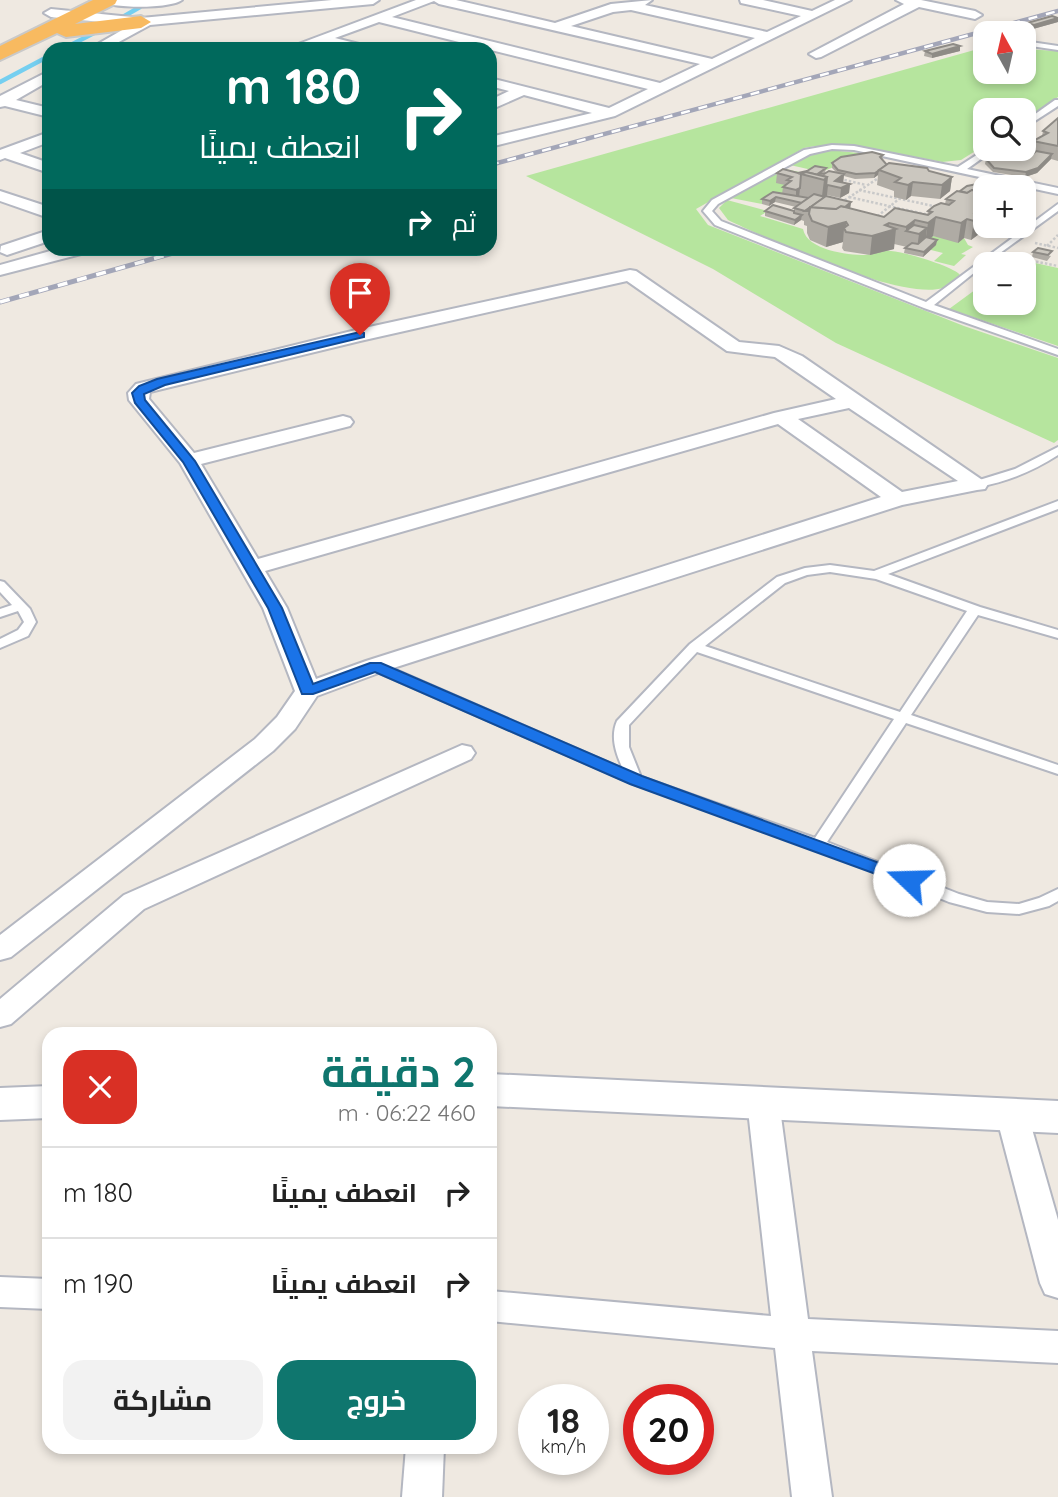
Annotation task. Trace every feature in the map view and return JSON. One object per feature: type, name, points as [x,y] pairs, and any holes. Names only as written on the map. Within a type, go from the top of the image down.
[{"type":"highway","points":[[0,54],[82,15],[107,0]]},
{"type":"highway","points":[[0,41],[51,13],[146,21]]},
{"type":"street","points":[[107,0],[135,3],[176,0]]},
{"type":"street","points":[[109,42],[146,21],[373,0]]},
{"type":"street","points":[[312,42],[428,0]]},
{"type":"street","points":[[439,0],[713,63]]},
{"type":"street","points":[[497,52],[556,27],[611,8],[631,6],[646,0]]},
{"type":"street","points":[[746,0],[813,15]]},
{"type":"street","points":[[497,140],[610,113],[845,0]]},
{"type":"street","points":[[902,0],[975,15]]},
{"type":"street","points":[[586,3],[611,8]]},
{"type":"street","points":[[816,54],[916,3]]},
{"type":"street","points":[[631,6],[769,37]]},
{"type":"street","points":[[82,15],[116,38]]},
{"type":"street","points":[[378,18],[462,42]]},
{"type":"street","points":[[321,39],[333,42]]},
{"type":"street","points":[[497,52],[662,88]]},
{"type":"street","points":[[1,101],[42,79]]},
{"type":"street","points":[[497,84],[610,113]]},
{"type":"street","points":[[497,103],[523,90]]},
{"type":"street","points":[[1,101],[42,111]]},
{"type":"street","points":[[2,154],[42,140]]},
{"type":"street","points":[[2,154],[42,166]]},
{"type":"street","points":[[0,196],[42,211]]},
{"type":"street","points":[[3,249],[42,236]]},
{"type":"street","points":[[3,249],[28,262]]},
{"type":"street","points":[[0,270],[52,256]]},
{"type":"street","points":[[308,691],[275,608],[189,461],[139,400],[138,393],[143,388],[621,275],[636,276],[734,347],[779,352],[795,360],[977,484]]},
{"type":"street","points":[[251,568],[781,417],[852,401]]},
{"type":"street","points":[[781,417],[898,499]]},
{"type":"street","points":[[189,461],[343,422]]},
{"type":"street","points":[[0,950],[264,745],[286,723],[308,691],[376,666],[898,499],[977,484]]},
{"type":"street","points":[[0,1016],[134,902],[462,753]]},
{"type":"street","points":[[497,1090],[1058,1117]]},
{"type":"street","points":[[763,1101],[812,1497]]},
{"type":"street","points":[[0,1104],[42,1102]]},
{"type":"street","points":[[1012,1115],[1058,1283]]},
{"type":"street","points":[[0,1292],[42,1294]]},
{"type":"street","points":[[497,1307],[792,1334],[1058,1347]]},
{"type":"street","points":[[422,1497],[425,1454]]},
{"type":"lane","points":[[1036,45],[1058,48]]},
{"type":"lane","points":[[1036,118],[1058,102]]},
{"type":"lane","points":[[1058,191],[854,148],[817,149],[715,202],[707,211],[718,223],[926,306],[1058,352]]},
{"type":"lane","points":[[960,170],[973,161]]},
{"type":"lane","points":[[1002,252],[1058,207]]},
{"type":"lane","points":[[926,306],[973,273]]},
{"type":"lane","points":[[977,484],[1026,470],[1058,450]]},
{"type":"lane","points":[[877,574],[1058,505]]},
{"type":"lane","points":[[636,780],[622,755],[619,740],[622,724],[695,647],[781,580],[794,574],[818,569],[847,568],[877,574],[975,609],[1058,634]]},
{"type":"lane","points":[[0,585],[29,616],[27,627],[16,638],[0,644]]},
{"type":"lane","points":[[0,614],[21,606]]},
{"type":"lane","points":[[818,844],[975,609]]},
{"type":"lane","points":[[695,647],[1058,770]]},
{"type":"lane","points":[[376,666],[636,780],[818,844],[954,898],[987,907],[1018,909],[1044,902],[1058,894]]},
{"type":"path","points":[[849,207],[845,200],[905,159]]},
{"type":"path","points":[[921,222],[979,174]]},
{"type":"path","points":[[830,177],[867,185]]},
{"type":"path","points":[[859,190],[939,207]]},
{"type":"path","points":[[849,197],[929,215]]},
{"type":"path","points":[[874,219],[899,199]]},
{"type":"path","points":[[866,218],[882,221]]},
{"type":"path","points":[[1047,246],[1058,235]]},
{"type":"path","points":[[1036,261],[1058,265]]},
{"type":"green space","points":[[973,50],[973,84],[1036,84],[1036,50],[1058,51],[1058,97],[1036,112],[1036,98],[973,98],[973,152],[961,160],[942,162],[859,146],[804,148],[696,209],[708,225],[964,326],[1058,358],[1058,440],[1054,443],[836,343],[713,269],[526,176]]},
{"type":"green space","points":[[830,150],[868,154],[821,172],[790,165],[813,153]]},
{"type":"green space","points":[[785,169],[814,175],[791,186],[783,196],[772,197],[762,204],[731,198]]},
{"type":"green space","points":[[727,200],[768,211],[760,216],[803,229],[812,242],[829,250],[865,255],[885,251],[898,252],[940,264],[960,275],[946,287],[923,290],[868,277],[803,254],[728,220],[719,208]]},
{"type":"green space","points":[[933,236],[964,238],[968,245],[973,247],[961,254],[966,255],[954,266],[934,261],[943,253],[931,250],[925,243]]},
{"type":"green space","points":[[1036,263],[1058,268],[1058,346],[949,309],[973,291],[973,315],[1036,315]]},
{"type":"building","points":[[1052,16],[1058,18],[1036,24],[1034,21]]},
{"type":"building","points":[[953,44],[960,46],[932,54],[925,51]]},
{"type":"building","points":[[1058,118],[1058,146],[1036,142],[1048,133],[1043,131]]},
{"type":"building","points":[[1036,151],[1052,154],[1038,168],[1026,172],[994,168],[988,161],[1036,161]]},
{"type":"building","points":[[872,152],[883,155],[880,157],[887,165],[875,173],[856,174],[838,170],[832,163],[841,157]]},
{"type":"building","points":[[889,163],[927,168],[929,171],[952,177],[942,185],[913,182],[908,185],[895,182],[901,178],[879,170]]},
{"type":"building","points":[[815,166],[826,168],[819,173],[829,171],[844,174],[835,181],[850,184],[841,188],[828,185],[826,187],[827,177],[806,172],[801,174],[800,188],[796,190],[783,187],[792,177],[777,173],[783,169],[798,173]]},
{"type":"building","points":[[806,172],[827,177],[824,180],[801,174]]},
{"type":"building","points":[[973,185],[973,190],[967,193],[960,191]]},
{"type":"building","points":[[973,190],[973,221],[967,219],[961,223],[936,217],[928,223],[915,220],[906,227],[889,223],[885,225],[896,229],[872,236],[846,232],[846,222],[828,227],[812,221],[809,214],[810,207],[836,209],[841,206],[884,217],[895,208],[928,215],[932,212],[928,211],[934,206],[941,203],[949,205],[954,201],[946,199],[957,191],[967,193]]},
{"type":"building","points":[[773,192],[809,198],[802,203],[776,197],[770,201],[762,199]]},
{"type":"building","points":[[814,194],[825,197],[805,211],[794,208]]},
{"type":"building","points":[[826,196],[851,202],[836,209],[811,207]]},
{"type":"building","points":[[773,205],[802,215],[795,220],[765,211]]},
{"type":"building","points":[[914,225],[927,228],[919,234],[906,231]]},
{"type":"building","points":[[926,237],[937,240],[924,252],[905,248],[912,243],[918,244]]},
{"type":"building","points":[[1038,248],[1052,251],[1048,255],[1033,252]]},
{"type":"waterway","points":[[121,18],[140,7]]},
{"type":"waterway","points":[[77,42],[94,33]]},
{"type":"waterway","points":[[0,82],[42,60]]},
{"type":"railway","points":[[497,163],[1058,11]]},
{"type":"railway","points":[[0,302],[163,256]]},
{"type":"route","points":[[360,335],[162,382],[143,388],[138,393],[139,400],[189,461],[275,608],[308,691],[376,666],[636,780],[818,844],[909,880]]}]
